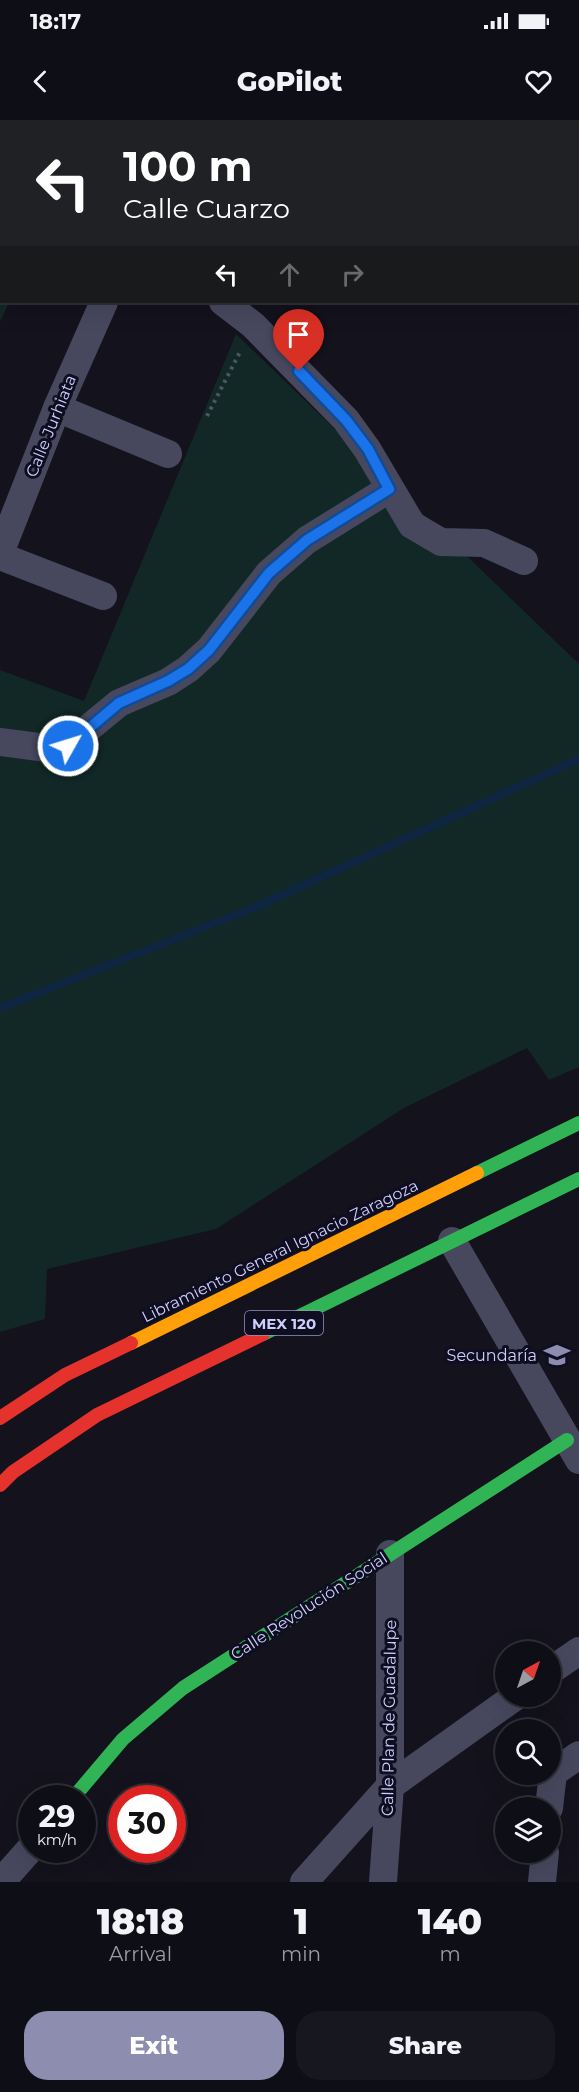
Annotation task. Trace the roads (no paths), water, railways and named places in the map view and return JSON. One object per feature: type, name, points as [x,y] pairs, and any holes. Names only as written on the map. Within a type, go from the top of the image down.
[{"type":"main road","name":"Libramiento General Ignacio Zaragoza","points":[[0,1418],[65,1375],[579,1123]]},
{"type":"main road","name":"MEX 120","points":[[0,1485],[13,1472],[97,1415],[579,1179]]},
{"type":"main road","name":"Calle Revolución Social","points":[[84,1785],[123,1739],[183,1688],[390,1554],[573,1450]]},
{"type":"street","name":"Calle Jurhiata","points":[[0,554],[57,408],[104,303]]},
{"type":"street","points":[[236,309],[346,420],[368,449],[389,489],[412,525],[441,542],[484,543],[524,561]]},
{"type":"street","points":[[57,408],[168,454]]},
{"type":"street","points":[[0,742],[54,749],[68,746],[119,703],[168,681],[188,669],[209,650],[269,573],[307,540],[389,489]]},
{"type":"street","points":[[0,554],[103,596]]},
{"type":"street","points":[[452,1241],[573,1450]]},
{"type":"street","name":"Calle Plan de Guadalupe","points":[[383,1882],[390,1786],[390,1554]]},
{"type":"street","points":[[561,1663],[579,1651]]},
{"type":"street","points":[[304,1882],[390,1786],[501,1707]]},
{"type":"street","points":[[550,1797],[553,1773],[579,1755]]},
{"type":"street","points":[[1,1882],[18,1863]]},
{"type":"street","points":[[542,1882],[544,1863]]},
{"type":"waterway","points":[[0,1008],[258,906],[579,759]]},
{"type":"place","name":"Secundaría","points":[[557,1355]]}]
